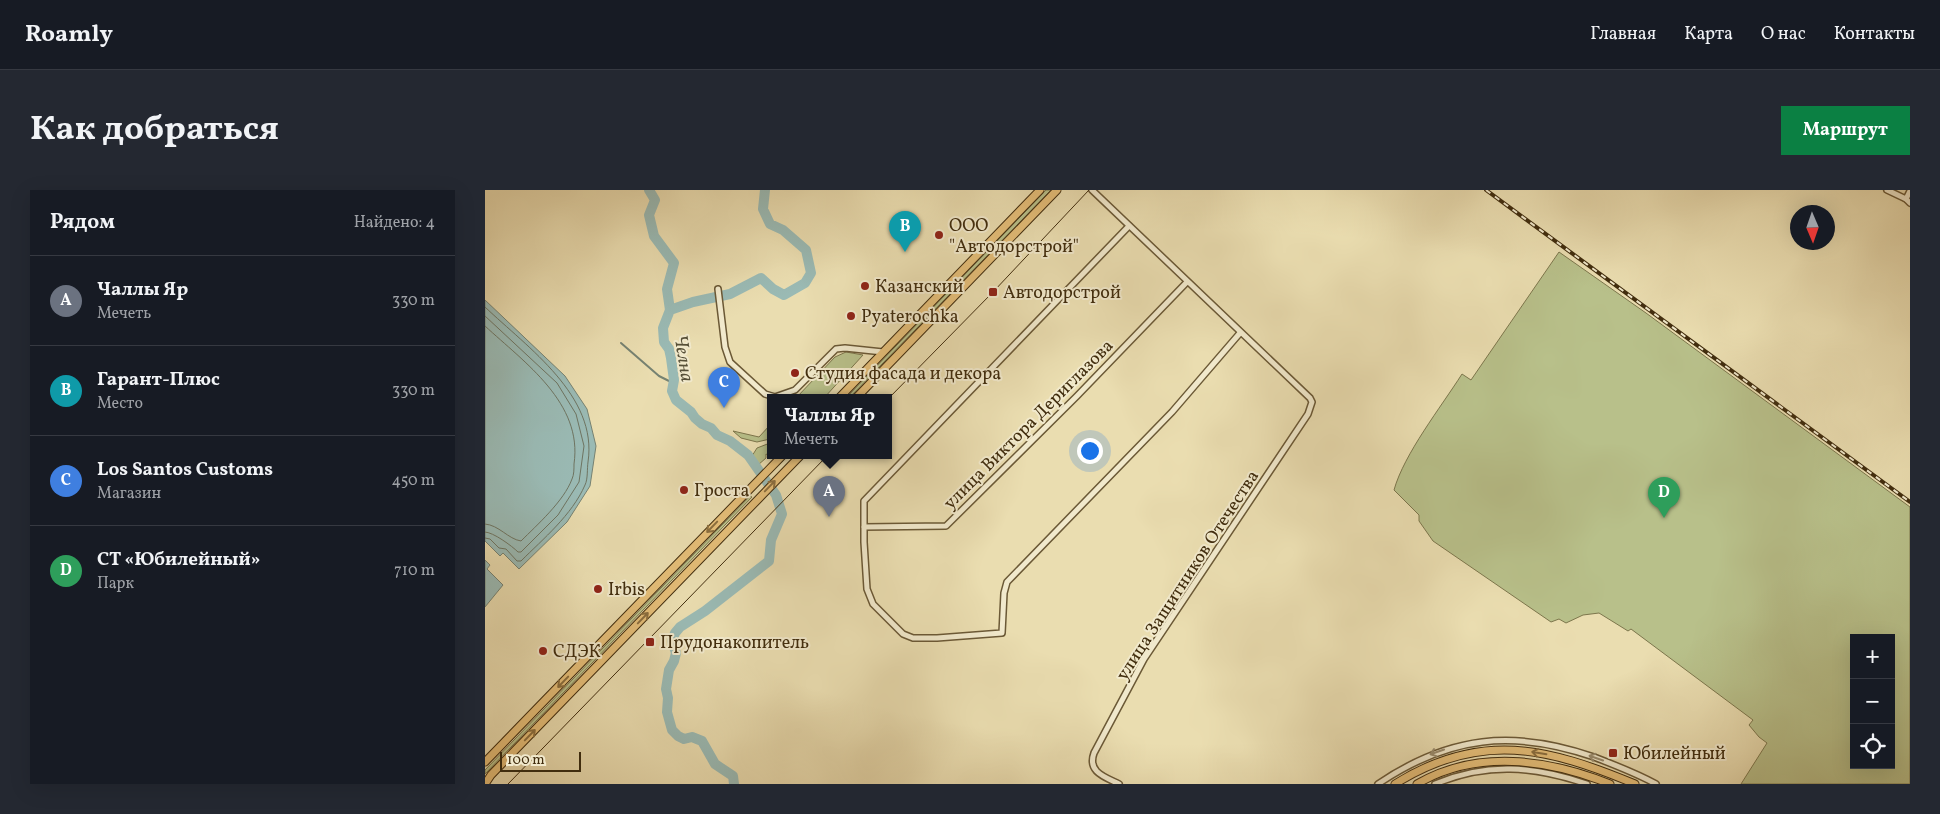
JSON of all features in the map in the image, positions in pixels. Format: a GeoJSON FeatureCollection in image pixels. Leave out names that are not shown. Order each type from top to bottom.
{"type":"FeatureCollection","features":[{"type":"Feature","properties":{"kind":"main road"},"geometry":{"type":"LineString","coordinates":[[843,394],[1040,190]]}},
{"type":"Feature","properties":{"kind":"main road"},"geometry":{"type":"LineString","coordinates":[[860,394],[1057,190]]}},
{"type":"Feature","properties":{"kind":"main road"},"geometry":{"type":"LineString","coordinates":[[485,762],[778,459]]}},
{"type":"Feature","properties":{"kind":"main road"},"geometry":{"type":"LineString","coordinates":[[485,784],[491,775],[797,459]]}},
{"type":"Feature","properties":{"kind":"main road"},"geometry":{"type":"LineString","coordinates":[[1395,784],[1441,761],[1489,751],[1516,750],[1540,752],[1566,758],[1593,766],[1635,784]]}},
{"type":"Feature","properties":{"kind":"main road"},"geometry":{"type":"LineString","coordinates":[[1417,784],[1446,770],[1511,760],[1533,762],[1566,769],[1610,784]]}},
{"type":"Feature","properties":{"kind":"street"},"geometry":{"type":"LineString","coordinates":[[1092,190],[1241,333],[1172,412],[1007,582],[1004,593],[1002,633],[937,638],[913,638],[903,634],[873,604],[867,589],[864,501],[1129,226]]}},
{"type":"Feature","properties":{"kind":"street"},"geometry":{"type":"LineString","coordinates":[[1887,190],[1908,201],[1910,191]]}},
{"type":"Feature","properties":{"kind":"street","name":"улица Виктора Дериглазова"},"geometry":{"type":"LineString","coordinates":[[864,527],[946,526],[1077,396],[1187,282]]}},
{"type":"Feature","properties":{"kind":"street"},"geometry":{"type":"LineString","coordinates":[[718,289],[725,347],[730,362],[767,395]]}},
{"type":"Feature","properties":{"kind":"street","name":"улица Защитников Отечества"},"geometry":{"type":"LineString","coordinates":[[1119,784],[1094,769],[1092,762],[1094,753],[1144,660],[1312,406],[1310,398],[1241,333]]}},
{"type":"Feature","properties":{"kind":"street"},"geometry":{"type":"LineString","coordinates":[[784,394],[795,390],[836,349],[845,348],[883,352]]}},
{"type":"Feature","properties":{"kind":"street"},"geometry":{"type":"LineString","coordinates":[[1378,784],[1401,768],[1425,756],[1473,742],[1505,739],[1551,744],[1578,752],[1635,772],[1656,784]]}},
{"type":"Feature","properties":{"kind":"street"},"geometry":{"type":"LineString","coordinates":[[1435,784],[1449,778],[1474,772],[1521,768],[1562,775],[1587,784]]}},
{"type":"Feature","properties":{"kind":"green space"},"geometry":{"type":"Polygon","coordinates":[[[1046,190],[1051,190],[853,394],[850,394],[1046,190]]]}},
{"type":"Feature","properties":{"kind":"green space"},"geometry":{"type":"Polygon","coordinates":[[[1559,252],[1646,313],[1910,507],[1910,784],[1741,784],[1767,743],[1749,725],[1753,720],[1631,629],[1628,631],[1599,613],[1583,615],[1566,623],[1559,619],[1551,622],[1433,541],[1419,521],[1419,515],[1394,490],[1414,446],[1462,374],[1471,380],[1559,252]]]}},
{"type":"Feature","properties":{"kind":"green space"},"geometry":{"type":"Polygon","coordinates":[[[846,352],[863,355],[828,394],[800,394],[835,357],[846,352]]]}},
{"type":"Feature","properties":{"kind":"green space"},"geometry":{"type":"Polygon","coordinates":[[[767,428],[767,440],[757,442],[741,438],[733,431],[759,437],[767,428]]]}},
{"type":"Feature","properties":{"kind":"green space"},"geometry":{"type":"Polygon","coordinates":[[[767,444],[766,458],[758,465],[752,456],[757,448],[767,444]]]}},
{"type":"Feature","properties":{"kind":"green space"},"geometry":{"type":"Polygon","coordinates":[[[750,496],[752,497],[485,774],[485,770],[750,496]]]}},
{"type":"Feature","properties":{"kind":"water"},"geometry":{"type":"Polygon","coordinates":[[[485,300],[565,376],[587,409],[596,446],[590,486],[567,522],[519,569],[503,553],[500,556],[485,541],[485,300]]]}},
{"type":"Feature","properties":{"kind":"water"},"geometry":{"type":"Polygon","coordinates":[[[485,560],[490,565],[487,569],[503,585],[485,607],[485,560]]]}},
{"type":"Feature","properties":{"kind":"waterway"},"geometry":{"type":"LineString","coordinates":[[649,190],[655,200],[649,215],[654,236],[674,263],[667,289],[670,310]]}},
{"type":"Feature","properties":{"kind":"waterway","name":"Челна"},"geometry":{"type":"LineString","coordinates":[[734,784],[733,776],[715,764],[702,741],[692,737],[684,739],[672,730],[667,712],[668,698],[666,689],[669,670],[676,653],[672,641],[680,627],[705,611],[769,561],[771,540],[782,514],[776,495],[748,455],[730,441],[717,435],[711,428],[702,424],[676,400],[672,391],[674,380],[671,358],[669,349],[664,342],[663,328],[670,310],[693,302],[730,294],[761,278],[773,289],[784,295],[805,283],[811,273],[806,250],[783,230],[770,224],[763,209],[765,190]]}},
{"type":"Feature","properties":{"kind":"waterway"},"geometry":{"type":"LineString","coordinates":[[621,343],[659,376],[673,383]]}},
{"type":"Feature","properties":{"kind":"tram line"},"geometry":{"type":"LineString","coordinates":[[892,395],[1089,190]]}},
{"type":"Feature","properties":{"kind":"tram line"},"geometry":{"type":"LineString","coordinates":[[508,784],[824,459]]}},
{"type":"Feature","properties":{"kind":"railway"},"geometry":{"type":"LineString","coordinates":[[1486,190],[1910,502]]}},
{"type":"Feature","properties":{"kind":"place","name":"ООО \"Автодорстрой\""},"geometry":{"type":"Point","coordinates":[939,235]}},
{"type":"Feature","properties":{"kind":"place","name":"Гарант-Плюс"},"geometry":{"type":"Point","coordinates":[905,252]}},
{"type":"Feature","properties":{"kind":"place","name":"Казанский"},"geometry":{"type":"Point","coordinates":[865,286]}},
{"type":"Feature","properties":{"kind":"place","name":"Автодорстрой"},"geometry":{"type":"Point","coordinates":[993,292]}},
{"type":"Feature","properties":{"kind":"place","name":"Pyaterochka"},"geometry":{"type":"Point","coordinates":[851,316]}},
{"type":"Feature","properties":{"kind":"place","name":"Студия фасада и декора"},"geometry":{"type":"Point","coordinates":[795,373]}},
{"type":"Feature","properties":{"kind":"place","name":"Los Santos Customs"},"geometry":{"type":"Point","coordinates":[724,408]}},
{"type":"Feature","properties":{"kind":"place","name":"Гроста"},"geometry":{"type":"Point","coordinates":[684,490]}},
{"type":"Feature","properties":{"kind":"place","name":"Чаллы Яр"},"geometry":{"type":"Point","coordinates":[829,517]}},
{"type":"Feature","properties":{"kind":"place","name":"СТ «Юбилейный»"},"geometry":{"type":"Point","coordinates":[1664,518]}},
{"type":"Feature","properties":{"kind":"place","name":"Irbis"},"geometry":{"type":"Point","coordinates":[598,589]}},
{"type":"Feature","properties":{"kind":"place","name":"Прудонакопитель"},"geometry":{"type":"Point","coordinates":[650,642]}},
{"type":"Feature","properties":{"kind":"place","name":"СДЭК"},"geometry":{"type":"Point","coordinates":[543,651]}},
{"type":"Feature","properties":{"kind":"place","name":"Юбилейный"},"geometry":{"type":"Point","coordinates":[1613,753]}}]}
